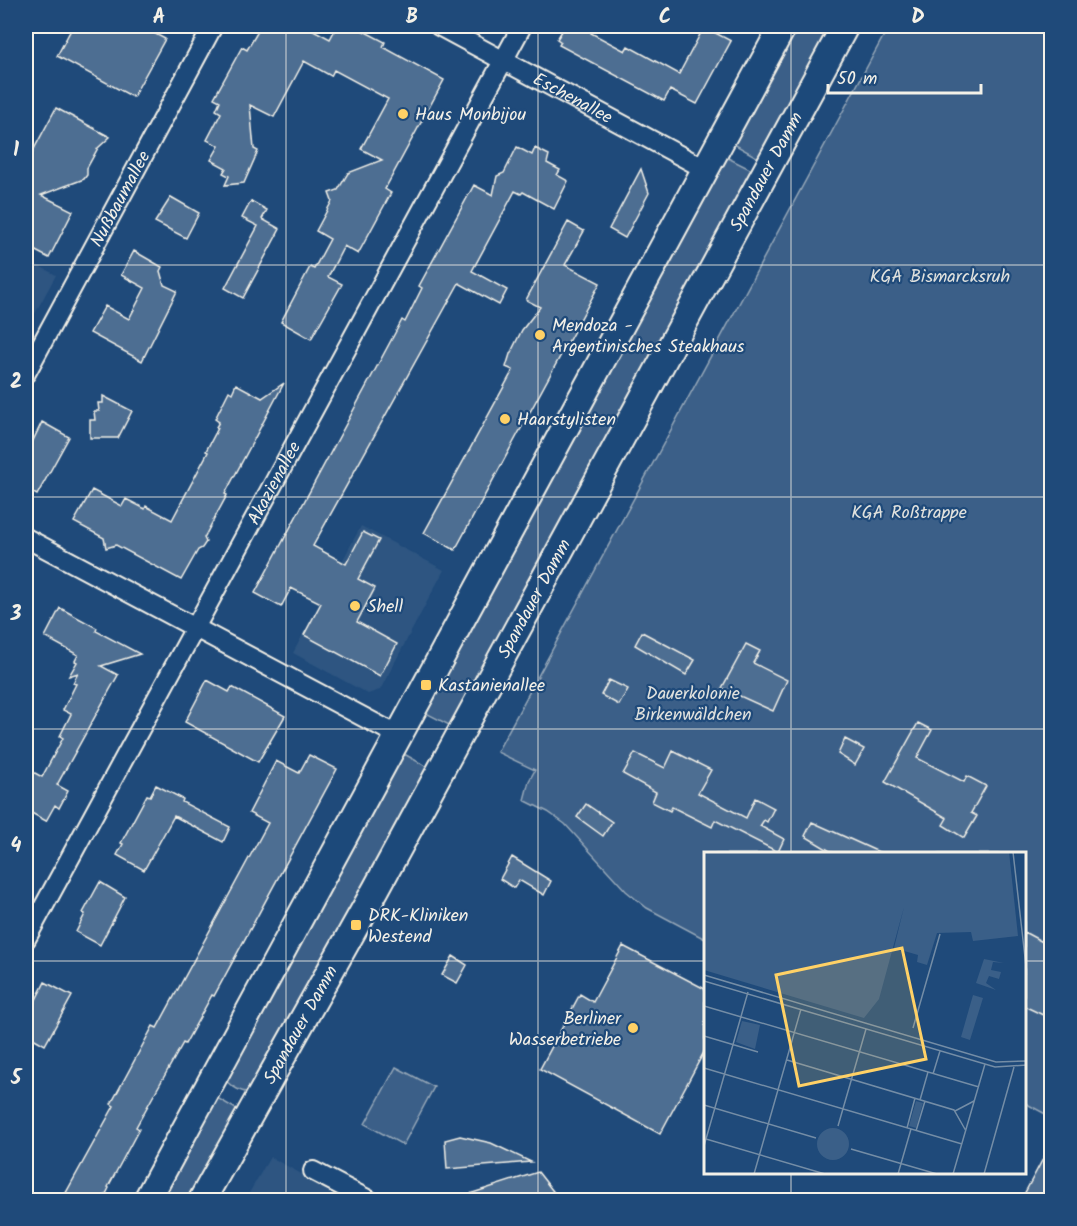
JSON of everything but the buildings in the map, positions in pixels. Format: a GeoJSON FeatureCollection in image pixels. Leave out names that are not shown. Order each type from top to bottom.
{"type":"FeatureCollection","features":[{"type":"Feature","properties":{"kind":"main road"},"geometry":{"type":"LineString","coordinates":[[147,1200],[783,26]]}},
{"type":"Feature","properties":{"kind":"main road","name":"Spandauer Damm"},"geometry":{"type":"LineString","coordinates":[[201,1200],[376,889],[845,26]]}},
{"type":"Feature","properties":{"kind":"street","name":"Nußbaumallee"},"geometry":{"type":"LineString","coordinates":[[26,373],[213,26]]}},
{"type":"Feature","properties":{"kind":"street","name":"Eschenallee"},"geometry":{"type":"LineString","coordinates":[[439,26],[705,169]]}},
{"type":"Feature","properties":{"kind":"street","name":"Akazienallee"},"geometry":{"type":"LineString","coordinates":[[26,939],[522,26]]}},
{"type":"Feature","properties":{"kind":"street"},"geometry":{"type":"LineString","coordinates":[[26,538],[399,736]]}},
{"type":"Feature","properties":{"kind":"street"},"geometry":{"type":"LineString","coordinates":[[313,1171],[369,1200]]}},
{"type":"Feature","properties":{"kind":"shaded area"},"geometry":{"type":"Polygon","coordinates":[[[26,259],[56,275],[26,330],[26,259]]]}},
{"type":"Feature","properties":{"kind":"shaded area"},"geometry":{"type":"Polygon","coordinates":[[[361,526],[444,570],[380,690],[368,694],[293,653],[361,526]]]}},
{"type":"Feature","properties":{"kind":"shaded area"},"geometry":{"type":"Polygon","coordinates":[[[270,1157],[350,1200],[245,1200],[270,1157]]]}},
{"type":"Feature","properties":{"kind":"green space"},"geometry":{"type":"Polygon","coordinates":[[[796,26],[833,26],[760,159],[732,143],[796,26]]]}},
{"type":"Feature","properties":{"kind":"green space"},"geometry":{"type":"Polygon","coordinates":[[[889,26],[1051,26],[1051,1117],[1026,1104],[1026,852],[704,852],[704,938],[647,908],[626,891],[565,824],[524,800],[529,781],[535,770],[497,752],[889,26]]]}},
{"type":"Feature","properties":{"kind":"green space"},"geometry":{"type":"Polygon","coordinates":[[[724,156],[754,171],[453,727],[424,712],[724,156]]]}},
{"type":"Feature","properties":{"kind":"green space"},"geometry":{"type":"Polygon","coordinates":[[[406,755],[429,768],[249,1092],[237,1089],[226,1081],[227,1075],[398,756],[406,755]]]}},
{"type":"Feature","properties":{"kind":"green space"},"geometry":{"type":"Polygon","coordinates":[[[396,1067],[434,1087],[403,1145],[365,1124],[396,1067]]]}},
{"type":"Feature","properties":{"kind":"green space"},"geometry":{"type":"Polygon","coordinates":[[[215,1099],[236,1109],[235,1119],[189,1200],[159,1200],[215,1099]]]}},
{"type":"Feature","properties":{"kind":"place","name":"Haus Monbijou"},"geometry":{"type":"Point","coordinates":[403,114]}},
{"type":"Feature","properties":{"kind":"place","name":"Mendoza - Argentinisches Steakhaus"},"geometry":{"type":"Point","coordinates":[540,335]}},
{"type":"Feature","properties":{"kind":"place","name":"Haarstylisten"},"geometry":{"type":"Point","coordinates":[505,419]}},
{"type":"Feature","properties":{"kind":"place","name":"Shell"},"geometry":{"type":"Point","coordinates":[355,606]}},
{"type":"Feature","properties":{"kind":"place","name":"Kastanienallee"},"geometry":{"type":"Point","coordinates":[426,685]}},
{"type":"Feature","properties":{"kind":"place","name":"DRK-Kliniken Westend"},"geometry":{"type":"Point","coordinates":[356,925]}},
{"type":"Feature","properties":{"kind":"place","name":"Berliner Wasserbetriebe"},"geometry":{"type":"Point","coordinates":[633,1028]}},
{"type":"Feature","properties":{"kind":"park label","name":"KGA Bismarcksruh"},"geometry":{"type":"Point","coordinates":[940,276]}},
{"type":"Feature","properties":{"kind":"park label","name":"KGA Roßtrappe"},"geometry":{"type":"Point","coordinates":[909,512]}},
{"type":"Feature","properties":{"kind":"park label","name":"Dauerkolonie Birkenwäldchen"},"geometry":{"type":"Point","coordinates":[693,703]}}]}
